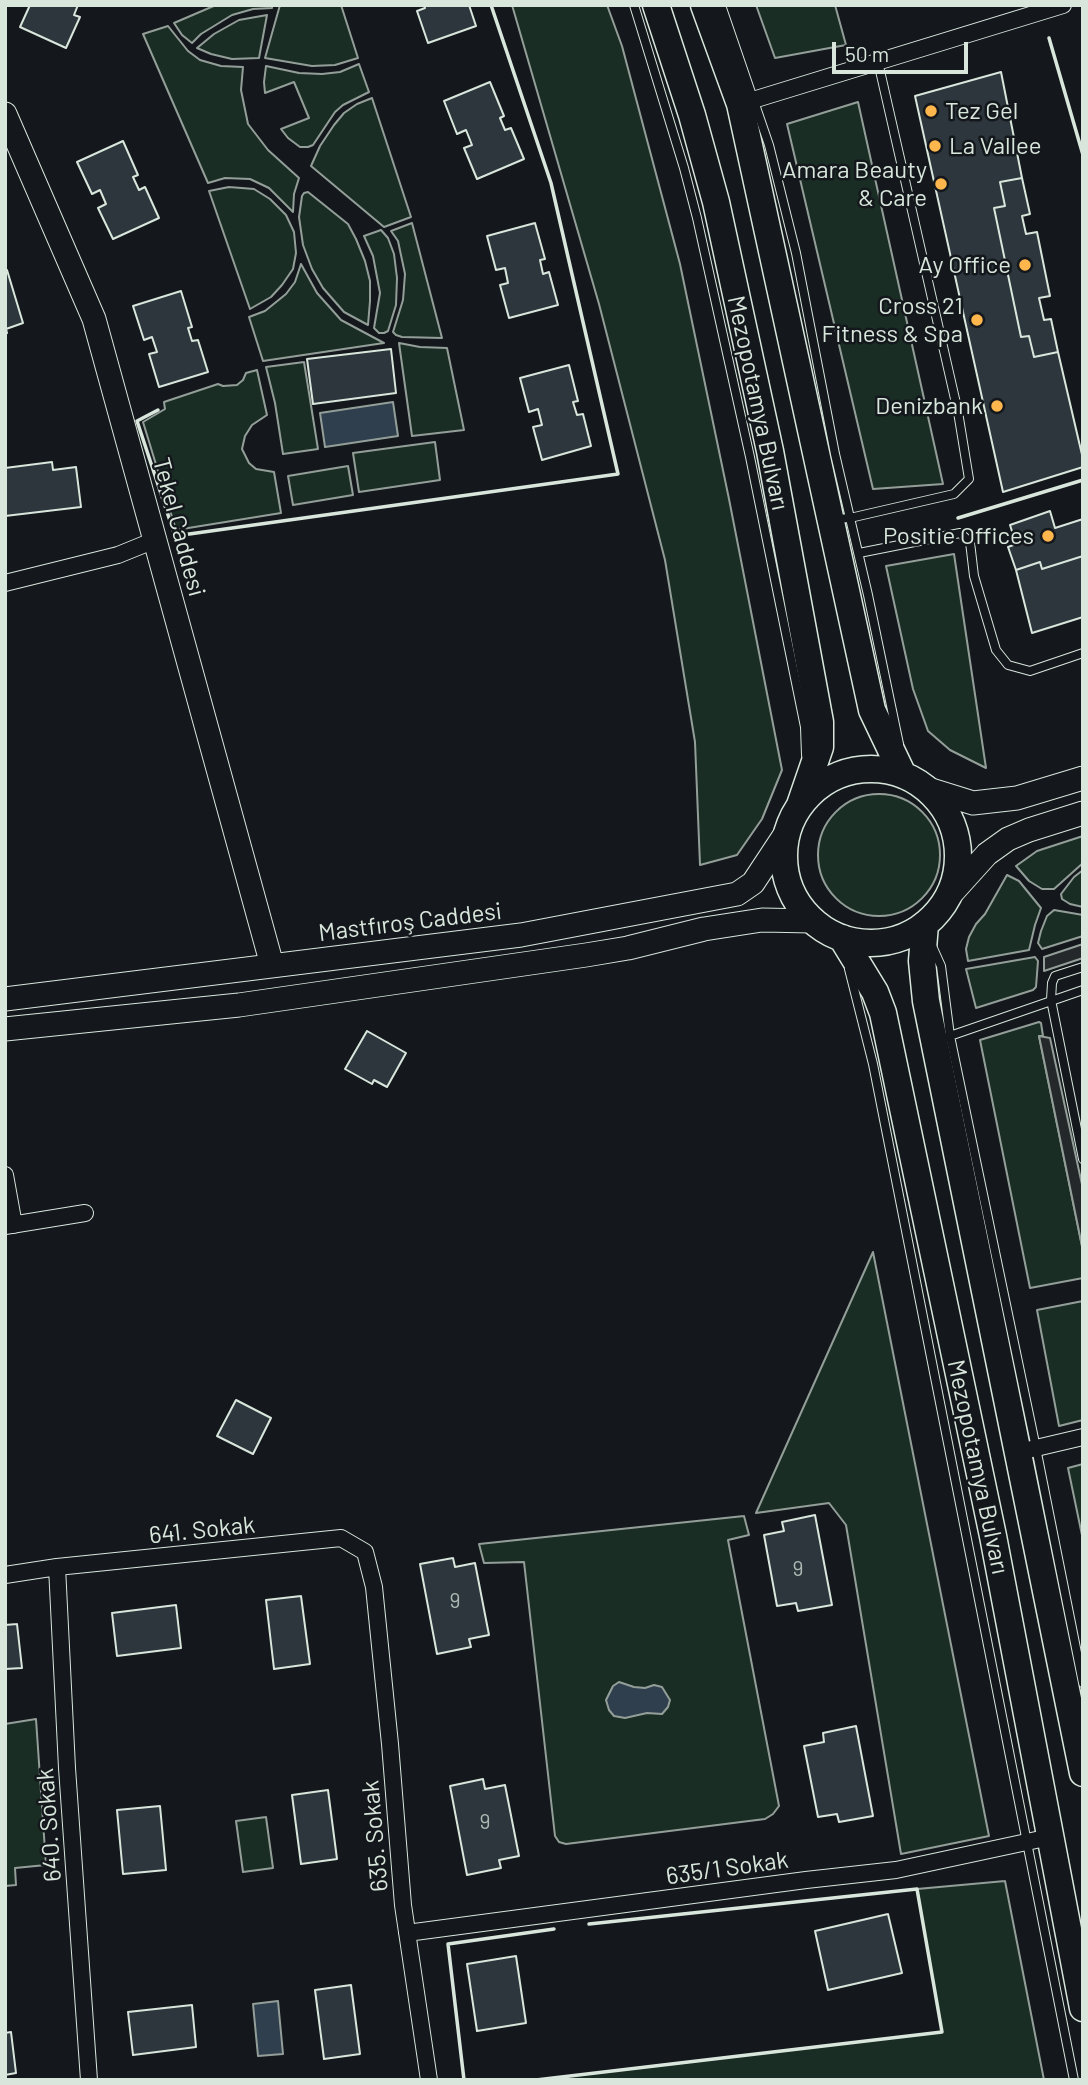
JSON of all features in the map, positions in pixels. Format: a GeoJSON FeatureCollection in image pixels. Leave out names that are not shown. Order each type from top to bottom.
{"type":"FeatureCollection","features":[{"type":"Feature","properties":{"kind":"main road","name":"Mezopotamya Bulvarı"},"geometry":{"type":"LineString","coordinates":[[656,5],[688,102],[716,202],[770,451],[820,722],[820,747],[800,805]]}},
{"type":"Feature","properties":{"kind":"main road","name":"Mezopotamya Bulvarı"},"geometry":{"type":"LineString","coordinates":[[704,5],[747,102],[840,519],[872,710],[903,775]]}},
{"type":"Feature","properties":{"kind":"main road","name":"Tekel Caddesi"},"geometry":{"type":"LineString","coordinates":[[5,114],[94,319],[272,965]]}},
{"type":"Feature","properties":{"kind":"main road"},"geometry":{"type":"LineString","coordinates":[[1083,778],[1017,798],[973,803],[928,789],[903,775],[876,769],[847,772],[821,784],[800,805],[788,830],[783,855],[787,880],[797,902],[813,921],[833,935],[859,943],[885,942],[925,927],[987,854],[1008,839],[1083,813]]}},
{"type":"Feature","properties":{"kind":"main road"},"geometry":{"type":"LineString","coordinates":[[928,789],[946,811],[957,838],[958,867],[950,895]]}},
{"type":"Feature","properties":{"kind":"main road","name":"Mastfıroş Caddesi"},"geometry":{"type":"LineString","coordinates":[[5,999],[521,935],[737,894],[753,883],[788,830]]}},
{"type":"Feature","properties":{"kind":"main road"},"geometry":{"type":"LineString","coordinates":[[5,1029],[239,1004],[586,956],[705,929],[762,920],[813,921]]}},
{"type":"Feature","properties":{"kind":"main road","name":"Mezopotamya Bulvarı"},"geometry":{"type":"LineString","coordinates":[[925,927],[922,961],[926,1001],[943,1039],[1028,1450],[1083,1773]]}},
{"type":"Feature","properties":{"kind":"main road","name":"Mezopotamya Bulvarı"},"geometry":{"type":"LineString","coordinates":[[843,940],[875,992],[883,1013],[993,1536],[1039,1839],[1083,2008]]}},
{"type":"Feature","properties":{"kind":"street"},"geometry":{"type":"LineString","coordinates":[[747,102],[1063,5]]}},
{"type":"Feature","properties":{"kind":"street"},"geometry":{"type":"LineString","coordinates":[[5,583],[117,555],[155,540]]}},
{"type":"Feature","properties":{"kind":"street"},"geometry":{"type":"LineString","coordinates":[[5,1175],[10,1225],[85,1213]]}},
{"type":"Feature","properties":{"kind":"street"},"geometry":{"type":"LineString","coordinates":[[1028,1450],[1083,1437]]}},
{"type":"Feature","properties":{"kind":"street","name":"641. Sokak"},"geometry":{"type":"LineString","coordinates":[[5,1575],[57,1567],[341,1538],[365,1552],[374,1587]]}},
{"type":"Feature","properties":{"kind":"street","name":"640. Sokak"},"geometry":{"type":"LineString","coordinates":[[57,1567],[89,2080]]}},
{"type":"Feature","properties":{"kind":"street","name":"635. Sokak"},"geometry":{"type":"LineString","coordinates":[[374,1587],[403,1905],[429,2080]]}},
{"type":"Feature","properties":{"kind":"street","name":"635/1 Sokak"},"geometry":{"type":"LineString","coordinates":[[407,1933],[896,1870],[1039,1839]]}},
{"type":"Feature","properties":{"kind":"lane"},"geometry":{"type":"LineString","coordinates":[[634,5],[694,205],[750,457],[805,727],[806,748],[800,805]]}},
{"type":"Feature","properties":{"kind":"lane"},"geometry":{"type":"LineString","coordinates":[[721,5],[747,102]]}},
{"type":"Feature","properties":{"kind":"lane"},"geometry":{"type":"LineString","coordinates":[[878,62],[958,412],[969,479],[954,495],[840,519],[859,554],[897,732],[903,775]]}},
{"type":"Feature","properties":{"kind":"lane"},"geometry":{"type":"LineString","coordinates":[[859,554],[960,533],[970,542],[974,576],[996,650],[1007,665],[1030,671],[1083,653]]}},
{"type":"Feature","properties":{"kind":"lane"},"geometry":{"type":"LineString","coordinates":[[1083,967],[1055,976],[1051,1000],[1083,1159]]}},
{"type":"Feature","properties":{"kind":"lane"},"geometry":{"type":"LineString","coordinates":[[943,1039],[1083,990]]}},
{"type":"Feature","properties":{"kind":"lane"},"geometry":{"type":"LineString","coordinates":[[1028,1450],[1083,1683]]}},
{"type":"Feature","properties":{"kind":"lane"},"geometry":{"type":"LineString","coordinates":[[1039,1839],[1074,2080]]}},
{"type":"Feature","properties":{"kind":"green space"},"geometry":{"type":"Polygon","coordinates":[[[216,5],[272,5],[272,8],[253,9],[232,15],[201,34],[192,43],[174,23],[216,5]]]}},
{"type":"Feature","properties":{"kind":"green space"},"geometry":{"type":"Polygon","coordinates":[[[280,5],[341,5],[358,58],[335,65],[312,66],[265,58],[280,5]]]}},
{"type":"Feature","properties":{"kind":"green space"},"geometry":{"type":"Polygon","coordinates":[[[512,5],[607,5],[622,46],[680,264],[782,770],[762,819],[737,855],[700,865],[695,742],[665,560],[599,304],[512,5]]]}},
{"type":"Feature","properties":{"kind":"green space"},"geometry":{"type":"Polygon","coordinates":[[[756,5],[835,5],[846,45],[775,58],[756,5]]]}},
{"type":"Feature","properties":{"kind":"green space"},"geometry":{"type":"Polygon","coordinates":[[[267,15],[259,58],[232,59],[197,48],[214,34],[239,20],[267,15]]]}},
{"type":"Feature","properties":{"kind":"green space"},"geometry":{"type":"Polygon","coordinates":[[[168,26],[188,51],[200,60],[221,66],[243,67],[241,90],[248,124],[268,150],[299,178],[294,194],[293,212],[269,188],[250,179],[225,178],[208,183],[143,34],[168,26]]]}},
{"type":"Feature","properties":{"kind":"green space"},"geometry":{"type":"Polygon","coordinates":[[[359,64],[369,92],[335,112],[313,145],[300,147],[288,138],[281,129],[309,118],[294,82],[265,93],[266,66],[299,73],[322,74],[340,72],[359,64]]]}},
{"type":"Feature","properties":{"kind":"green space"},"geometry":{"type":"Polygon","coordinates":[[[372,98],[411,217],[384,227],[311,166],[320,146],[344,113],[372,98]]]}},
{"type":"Feature","properties":{"kind":"green space"},"geometry":{"type":"Polygon","coordinates":[[[858,102],[943,484],[873,489],[787,124],[858,102]]]}},
{"type":"Feature","properties":{"kind":"green space"},"geometry":{"type":"Polygon","coordinates":[[[229,187],[254,189],[270,199],[286,215],[294,232],[296,253],[293,269],[271,297],[250,309],[209,191],[229,187]]]}},
{"type":"Feature","properties":{"kind":"green space"},"geometry":{"type":"Polygon","coordinates":[[[308,192],[348,224],[356,239],[370,281],[368,325],[344,312],[323,288],[312,269],[303,245],[299,217],[302,196],[308,192]]]}},
{"type":"Feature","properties":{"kind":"green space"},"geometry":{"type":"Polygon","coordinates":[[[412,223],[442,338],[402,337],[393,332],[403,300],[405,274],[398,241],[391,231],[412,223]]]}},
{"type":"Feature","properties":{"kind":"green space"},"geometry":{"type":"Polygon","coordinates":[[[381,230],[388,238],[394,254],[397,278],[396,305],[388,331],[384,333],[379,333],[374,328],[380,293],[373,256],[364,236],[381,230]]]}},
{"type":"Feature","properties":{"kind":"green space"},"geometry":{"type":"Polygon","coordinates":[[[301,264],[317,293],[341,320],[384,343],[263,361],[249,317],[265,311],[286,294],[295,282],[301,264]]]}},
{"type":"Feature","properties":{"kind":"green space"},"geometry":{"type":"Polygon","coordinates":[[[399,343],[447,348],[464,430],[412,436],[399,343]]]}},
{"type":"Feature","properties":{"kind":"green space"},"geometry":{"type":"Polygon","coordinates":[[[304,362],[318,449],[283,454],[266,367],[304,362]]]}},
{"type":"Feature","properties":{"kind":"green space"},"geometry":{"type":"Polygon","coordinates":[[[257,370],[267,415],[252,425],[245,436],[242,449],[249,463],[256,469],[274,472],[281,513],[176,530],[143,422],[165,409],[164,402],[218,384],[237,385],[246,373],[257,370]]]}},
{"type":"Feature","properties":{"kind":"green space"},"geometry":{"type":"Polygon","coordinates":[[[435,442],[440,480],[359,492],[353,453],[435,442]]]}},
{"type":"Feature","properties":{"kind":"green space"},"geometry":{"type":"Polygon","coordinates":[[[348,466],[353,495],[293,505],[288,476],[348,466]]]}},
{"type":"Feature","properties":{"kind":"green space"},"geometry":{"type":"Polygon","coordinates":[[[954,554],[986,768],[950,750],[928,731],[913,689],[886,566],[954,554]]]}},
{"type":"Feature","properties":{"kind":"green space"},"geometry":{"type":"Polygon","coordinates":[[[879,794],[902,799],[922,812],[935,832],[940,855],[935,878],[922,898],[902,911],[879,916],[856,911],[836,898],[823,878],[818,855],[823,832],[836,812],[856,799],[879,794]]]}},
{"type":"Feature","properties":{"kind":"green space"},"geometry":{"type":"Polygon","coordinates":[[[1083,836],[1083,863],[1054,889],[1042,889],[1029,881],[1016,866],[1037,851],[1083,836]]]}},
{"type":"Feature","properties":{"kind":"green space"},"geometry":{"type":"Polygon","coordinates":[[[1083,870],[1083,907],[1070,904],[1062,899],[1061,894],[1083,870]]]}},
{"type":"Feature","properties":{"kind":"green space"},"geometry":{"type":"Polygon","coordinates":[[[1007,875],[1019,881],[1041,908],[1029,950],[968,961],[966,949],[969,937],[1007,875]]]}},
{"type":"Feature","properties":{"kind":"green space"},"geometry":{"type":"Polygon","coordinates":[[[1054,910],[1083,915],[1083,936],[1042,949],[1038,943],[1041,931],[1047,916],[1054,910]]]}},
{"type":"Feature","properties":{"kind":"green space"},"geometry":{"type":"Polygon","coordinates":[[[1035,957],[1038,961],[1036,987],[1033,990],[976,1008],[966,969],[1035,957]]]}},
{"type":"Feature","properties":{"kind":"green space"},"geometry":{"type":"Polygon","coordinates":[[[1039,1022],[1043,1036],[1039,1036],[1083,1251],[1083,1278],[1030,1288],[980,1040],[1039,1022]]]}},
{"type":"Feature","properties":{"kind":"green space"},"geometry":{"type":"Polygon","coordinates":[[[873,1252],[989,1836],[901,1854],[846,1525],[829,1503],[756,1513],[873,1252]]]}},
{"type":"Feature","properties":{"kind":"green space"},"geometry":{"type":"Polygon","coordinates":[[[1083,1301],[1083,1420],[1059,1426],[1037,1310],[1083,1301]]]}},
{"type":"Feature","properties":{"kind":"green space"},"geometry":{"type":"Polygon","coordinates":[[[1083,1464],[1083,1540],[1068,1468],[1083,1464]]]}},
{"type":"Feature","properties":{"kind":"green space"},"geometry":{"type":"Polygon","coordinates":[[[744,1516],[749,1535],[728,1540],[779,1806],[765,1819],[566,1844],[559,1842],[555,1836],[524,1562],[484,1563],[479,1544],[744,1516]]]}},
{"type":"Feature","properties":{"kind":"green space"},"geometry":{"type":"Polygon","coordinates":[[[36,1719],[46,1865],[15,1868],[16,1885],[5,1886],[5,1724],[36,1719]]]}},
{"type":"Feature","properties":{"kind":"green space"},"geometry":{"type":"Polygon","coordinates":[[[266,1817],[273,1868],[243,1872],[236,1821],[266,1817]]]}},
{"type":"Feature","properties":{"kind":"green space"},"geometry":{"type":"Polygon","coordinates":[[[1005,1881],[1044,2080],[536,2080],[942,2032],[917,1889],[1005,1881]]]}},
{"type":"Feature","properties":{"kind":"shaded area"},"geometry":{"type":"Polygon","coordinates":[[[1083,944],[1083,958],[1044,971],[1044,957],[1083,944]]]}},
{"type":"Feature","properties":{"kind":"shaded area"},"geometry":{"type":"Polygon","coordinates":[[[1039,1036],[1050,1038],[1083,1189],[1083,1251],[1039,1036]]]}},
{"type":"Feature","properties":{"kind":"water"},"geometry":{"type":"Polygon","coordinates":[[[393,402],[398,436],[325,447],[320,413],[393,402]]]}},
{"type":"Feature","properties":{"kind":"water"},"geometry":{"type":"Polygon","coordinates":[[[619,1682],[634,1687],[662,1687],[670,1700],[668,1707],[662,1714],[647,1713],[625,1718],[614,1716],[606,1700],[613,1686],[619,1682]]]}},
{"type":"Feature","properties":{"kind":"water"},"geometry":{"type":"Polygon","coordinates":[[[278,2001],[283,2054],[258,2056],[253,2004],[278,2001]]]}},
{"type":"Feature","properties":{"kind":"building"},"geometry":{"type":"Polygon","coordinates":[[[30,5],[78,5],[74,15],[80,17],[66,48],[20,27],[30,5]]]}},
{"type":"Feature","properties":{"kind":"building"},"geometry":{"type":"Polygon","coordinates":[[[424,5],[469,5],[476,26],[428,43],[417,11],[425,8],[424,5]]]}},
{"type":"Feature","properties":{"kind":"building"},"geometry":{"type":"Polygon","coordinates":[[[1001,72],[1022,178],[1000,182],[1005,206],[994,208],[1021,337],[1029,336],[1034,357],[1058,352],[1083,459],[1083,467],[1003,492],[915,96],[1001,72]]]}},
{"type":"Feature","properties":{"kind":"building"},"geometry":{"type":"Polygon","coordinates":[[[490,82],[504,116],[500,118],[505,130],[511,128],[524,159],[477,179],[464,148],[472,145],[466,130],[457,134],[444,101],[490,82]]]}},
{"type":"Feature","properties":{"kind":"building"},"geometry":{"type":"Polygon","coordinates":[[[123,141],[138,175],[133,177],[139,190],[145,187],[159,218],[113,239],[98,208],[106,204],[100,190],[92,194],[77,162],[123,141]]]}},
{"type":"Feature","properties":{"kind":"building","name":"Ay Office"},"geometry":{"type":"Polygon","coordinates":[[[1022,178],[1030,214],[1022,216],[1026,234],[1037,232],[1050,296],[1039,298],[1044,320],[1051,319],[1058,352],[1034,357],[1029,336],[1021,337],[994,208],[1005,206],[1000,182],[1022,178]]]}},
{"type":"Feature","properties":{"kind":"building"},"geometry":{"type":"Polygon","coordinates":[[[535,223],[545,259],[540,260],[543,274],[549,272],[558,305],[509,318],[500,285],[508,283],[505,268],[496,270],[487,236],[535,223]]]}},
{"type":"Feature","properties":{"kind":"building"},"geometry":{"type":"Polygon","coordinates":[[[5,270],[23,323],[6,329],[5,334],[5,270]]]}},
{"type":"Feature","properties":{"kind":"building"},"geometry":{"type":"Polygon","coordinates":[[[181,291],[192,327],[188,328],[192,341],[198,340],[208,372],[159,387],[149,354],[157,352],[152,337],[144,340],[133,306],[181,291]]]}},
{"type":"Feature","properties":{"kind":"building"},"geometry":{"type":"Polygon","coordinates":[[[391,349],[396,393],[313,404],[307,359],[391,349]]]}},
{"type":"Feature","properties":{"kind":"building"},"geometry":{"type":"Polygon","coordinates":[[[569,365],[578,401],[573,402],[577,415],[583,414],[591,446],[542,460],[533,427],[542,425],[538,409],[529,412],[520,378],[569,365]]]}},
{"type":"Feature","properties":{"kind":"building"},"geometry":{"type":"Polygon","coordinates":[[[52,462],[53,470],[76,467],[81,507],[5,516],[5,468],[52,462]]]}},
{"type":"Feature","properties":{"kind":"building","name":"Positie Offices"},"geometry":{"type":"Polygon","coordinates":[[[1050,511],[1055,528],[1083,519],[1083,556],[1042,569],[1040,562],[1016,570],[1008,547],[1016,544],[1010,525],[1050,511]]]}},
{"type":"Feature","properties":{"kind":"building"},"geometry":{"type":"Polygon","coordinates":[[[1083,556],[1083,617],[1032,633],[1016,570],[1040,562],[1042,569],[1083,556]]]}},
{"type":"Feature","properties":{"kind":"building"},"geometry":{"type":"Polygon","coordinates":[[[367,1031],[406,1053],[387,1087],[374,1080],[372,1084],[345,1069],[367,1031]]]}},
{"type":"Feature","properties":{"kind":"building"},"geometry":{"type":"Polygon","coordinates":[[[236,1400],[271,1418],[253,1454],[217,1436],[236,1400]]]}},
{"type":"Feature","properties":{"kind":"building"},"geometry":{"type":"Polygon","coordinates":[[[815,1515],[832,1605],[798,1611],[796,1603],[777,1606],[764,1535],[784,1531],[782,1522],[815,1515]]]}},
{"type":"Feature","properties":{"kind":"building"},"geometry":{"type":"Polygon","coordinates":[[[453,1558],[455,1567],[475,1563],[489,1635],[469,1639],[471,1647],[437,1654],[420,1564],[453,1558]]]}},
{"type":"Feature","properties":{"kind":"building"},"geometry":{"type":"Polygon","coordinates":[[[301,1596],[310,1664],[274,1669],[266,1600],[301,1596]]]}},
{"type":"Feature","properties":{"kind":"building"},"geometry":{"type":"Polygon","coordinates":[[[176,1605],[181,1648],[117,1656],[112,1613],[176,1605]]]}},
{"type":"Feature","properties":{"kind":"building"},"geometry":{"type":"Polygon","coordinates":[[[17,1624],[22,1668],[5,1669],[5,1625],[17,1624]]]}},
{"type":"Feature","properties":{"kind":"building"},"geometry":{"type":"Polygon","coordinates":[[[856,1726],[873,1816],[839,1822],[837,1814],[818,1817],[804,1746],[824,1742],[823,1733],[856,1726]]]}},
{"type":"Feature","properties":{"kind":"building"},"geometry":{"type":"Polygon","coordinates":[[[483,1779],[485,1789],[505,1785],[519,1856],[499,1860],[501,1868],[467,1875],[450,1786],[483,1779]]]}},
{"type":"Feature","properties":{"kind":"building"},"geometry":{"type":"Polygon","coordinates":[[[328,1790],[337,1859],[301,1864],[292,1795],[328,1790]]]}},
{"type":"Feature","properties":{"kind":"building"},"geometry":{"type":"Polygon","coordinates":[[[160,1806],[166,1870],[123,1874],[117,1810],[160,1806]]]}},
{"type":"Feature","properties":{"kind":"building"},"geometry":{"type":"Polygon","coordinates":[[[888,1914],[902,1973],[828,1990],[815,1931],[888,1914]]]}},
{"type":"Feature","properties":{"kind":"building"},"geometry":{"type":"Polygon","coordinates":[[[516,1956],[526,2023],[477,2031],[467,1964],[516,1956]]]}},
{"type":"Feature","properties":{"kind":"building"},"geometry":{"type":"Polygon","coordinates":[[[351,1985],[360,2054],[324,2059],[315,1990],[351,1985]]]}},
{"type":"Feature","properties":{"kind":"building"},"geometry":{"type":"Polygon","coordinates":[[[192,2005],[196,2047],[133,2055],[128,2012],[192,2005]]]}},
{"type":"Feature","properties":{"kind":"building"},"geometry":{"type":"Polygon","coordinates":[[[11,2032],[16,2073],[5,2075],[5,2033],[11,2032]]]}},
{"type":"Feature","properties":{"kind":"wall"},"geometry":{"type":"LineString","coordinates":[[158,410],[137,421],[175,536],[618,474],[551,183],[491,5]]}},
{"type":"Feature","properties":{"kind":"wall"},"geometry":{"type":"LineString","coordinates":[[1049,38],[1083,155]]}},
{"type":"Feature","properties":{"kind":"wall"},"geometry":{"type":"LineString","coordinates":[[958,518],[1083,480]]}},
{"type":"Feature","properties":{"kind":"wall"},"geometry":{"type":"LineString","coordinates":[[536,2080],[942,2032],[917,1889],[589,1924]]}},
{"type":"Feature","properties":{"kind":"wall"},"geometry":{"type":"LineString","coordinates":[[464,2080],[448,1944],[554,1929]]}},
{"type":"Feature","properties":{"kind":"place","name":"Tez Gel"},"geometry":{"type":"Point","coordinates":[931,111]}},
{"type":"Feature","properties":{"kind":"place","name":"La Vallee"},"geometry":{"type":"Point","coordinates":[935,146]}},
{"type":"Feature","properties":{"kind":"place","name":"Amara Beauty & Care"},"geometry":{"type":"Point","coordinates":[941,184]}},
{"type":"Feature","properties":{"kind":"place","name":"Ay Office"},"geometry":{"type":"Point","coordinates":[1025,265]}},
{"type":"Feature","properties":{"kind":"place","name":"Cross 21 Fitness & Spa"},"geometry":{"type":"Point","coordinates":[977,320]}},
{"type":"Feature","properties":{"kind":"place","name":"Denizbank"},"geometry":{"type":"Point","coordinates":[997,406]}},
{"type":"Feature","properties":{"kind":"place","name":"Positie Offices"},"geometry":{"type":"Point","coordinates":[1048,536]}}]}
